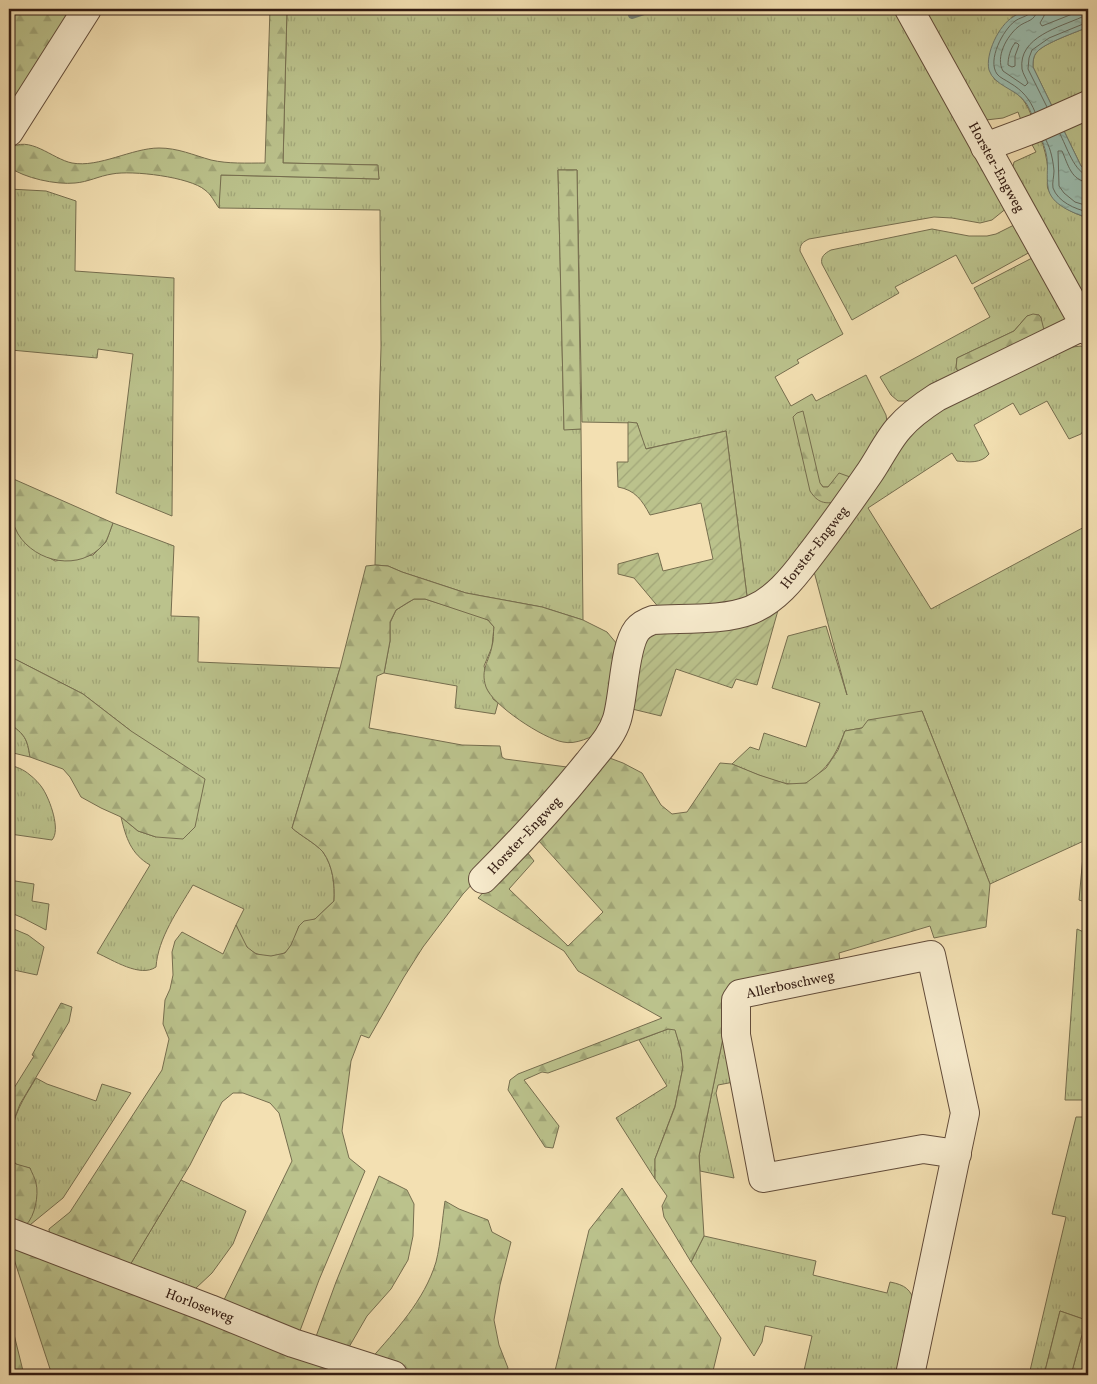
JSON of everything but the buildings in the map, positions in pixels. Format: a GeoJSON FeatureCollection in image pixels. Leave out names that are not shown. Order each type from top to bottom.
{"type":"FeatureCollection","features":[{"type":"Feature","properties":{"kind":"street"},"geometry":{"type":"LineString","coordinates":[[9,132],[87,9]]}},
{"type":"Feature","properties":{"kind":"street","name":"Horster-Engweg"},"geometry":{"type":"LineString","coordinates":[[483,879],[525,837],[571,784],[612,732],[618,717],[630,644],[636,630],[644,623],[653,620],[738,614],[753,609],[778,593],[829,530],[898,429],[917,410],[938,397],[1087,328],[909,9]]}},
{"type":"Feature","properties":{"kind":"street"},"geometry":{"type":"LineString","coordinates":[[985,147],[1036,128],[1088,105]]}},
{"type":"Feature","properties":{"kind":"street","name":"Allerboschweg"},"geometry":{"type":"LineString","coordinates":[[910,1375],[957,1154],[965,1112],[931,955],[740,994],[736,1000],[736,1035],[763,1178],[923,1149],[957,1154]]}},
{"type":"Feature","properties":{"kind":"street","name":"Horloseweg"},"geometry":{"type":"LineString","coordinates":[[9,1232],[293,1343],[393,1375]]}},
{"type":"Feature","properties":{"kind":"green space"},"geometry":{"type":"Polygon","coordinates":[[[9,9],[76,9],[9,114],[9,9]]]}},
{"type":"Feature","properties":{"kind":"green space"},"geometry":{"type":"Polygon","coordinates":[[[270,9],[287,9],[283,163],[378,165],[379,179],[221,175],[219,208],[211,196],[198,185],[174,178],[121,173],[80,182],[59,183],[40,180],[9,167],[9,149],[24,144],[41,149],[64,161],[82,164],[159,148],[179,150],[217,161],[265,163],[270,9]]]}},
{"type":"Feature","properties":{"kind":"green space"},"geometry":{"type":"Polygon","coordinates":[[[287,9],[896,9],[1008,207],[992,220],[980,223],[934,217],[809,239],[801,245],[800,251],[843,334],[797,360],[799,363],[775,377],[791,406],[812,394],[816,401],[866,375],[886,415],[888,428],[850,483],[840,474],[828,487],[823,487],[820,483],[810,491],[838,502],[807,548],[748,604],[726,431],[645,449],[637,423],[582,422],[577,170],[558,170],[564,429],[581,429],[583,620],[542,607],[466,593],[388,566],[375,565],[381,347],[380,210],[219,208],[220,175],[379,179],[377,165],[283,163],[287,9]]]}},
{"type":"Feature","properties":{"kind":"green space"},"geometry":{"type":"Polygon","coordinates":[[[923,9],[1031,9],[1012,17],[994,79],[1022,98],[1032,117],[1022,123],[1018,112],[1003,118],[986,120],[923,9]]]}},
{"type":"Feature","properties":{"kind":"green space"},"geometry":{"type":"Polygon","coordinates":[[[1088,27],[1088,172],[1081,166],[1033,67],[1033,61],[1037,52],[1053,41],[1088,27]]]}},
{"type":"Feature","properties":{"kind":"green space"},"geometry":{"type":"Polygon","coordinates":[[[1040,136],[1048,166],[1047,187],[1051,195],[1065,208],[1088,218],[1088,309],[1012,171],[1014,162],[1036,152],[1030,141],[1040,136]]]}},
{"type":"Feature","properties":{"kind":"green space"},"geometry":{"type":"Polygon","coordinates":[[[558,170],[577,170],[581,429],[564,430],[558,170]]]}},
{"type":"Feature","properties":{"kind":"green space"},"geometry":{"type":"Polygon","coordinates":[[[9,189],[46,191],[76,201],[75,271],[174,278],[172,516],[116,493],[133,354],[98,349],[97,358],[11,350],[9,365],[9,189]]]}},
{"type":"Feature","properties":{"kind":"green space"},"geometry":{"type":"Polygon","coordinates":[[[1018,223],[1032,251],[972,284],[956,255],[895,287],[899,293],[852,320],[822,264],[822,259],[831,250],[932,229],[969,236],[987,236],[996,234],[1018,223]]]}},
{"type":"Feature","properties":{"kind":"green space"},"geometry":{"type":"Polygon","coordinates":[[[1034,257],[1068,317],[1041,340],[1041,318],[1039,315],[1027,316],[1014,331],[957,358],[956,368],[959,372],[915,401],[898,401],[891,395],[880,377],[990,317],[974,288],[1034,257]]]}},
{"type":"Feature","properties":{"kind":"green space"},"geometry":{"type":"Polygon","coordinates":[[[1039,315],[1044,330],[959,373],[956,368],[957,358],[1014,331],[1027,316],[1039,315]]]}},
{"type":"Feature","properties":{"kind":"green space"},"geometry":{"type":"Polygon","coordinates":[[[1081,346],[1088,348],[1088,423],[1081,434],[1069,439],[1047,401],[1020,415],[1013,403],[974,425],[989,454],[986,457],[974,462],[957,461],[952,453],[868,508],[931,609],[1088,525],[1088,839],[990,884],[922,711],[845,731],[830,761],[806,783],[790,784],[780,782],[732,764],[750,747],[759,750],[764,733],[806,747],[820,703],[772,688],[788,636],[826,626],[847,695],[812,564],[922,415],[1048,356],[1081,346]]]}},
{"type":"Feature","properties":{"kind":"green space"},"geometry":{"type":"Polygon","coordinates":[[[803,411],[820,483],[823,487],[828,487],[839,473],[850,477],[838,502],[822,502],[810,491],[793,417],[803,411]]]}},
{"type":"Feature","properties":{"kind":"green space"},"geometry":{"type":"Polygon","coordinates":[[[628,422],[637,423],[646,449],[726,431],[748,604],[660,609],[634,578],[618,574],[618,564],[658,553],[663,571],[713,559],[701,503],[650,515],[637,496],[624,488],[618,487],[617,462],[628,462],[628,422]]]}},
{"type":"Feature","properties":{"kind":"green space"},"geometry":{"type":"Polygon","coordinates":[[[9,477],[113,523],[104,544],[94,553],[71,561],[47,557],[36,552],[18,534],[12,520],[9,477]]]}},
{"type":"Feature","properties":{"kind":"green space"},"geometry":{"type":"Polygon","coordinates":[[[9,507],[27,545],[55,561],[93,555],[106,542],[113,523],[174,546],[171,616],[199,617],[198,662],[340,668],[292,828],[320,849],[326,857],[333,876],[334,901],[315,919],[299,926],[291,945],[283,954],[266,956],[255,953],[247,947],[236,925],[244,909],[193,885],[175,914],[165,935],[156,967],[150,970],[142,970],[126,967],[97,953],[150,865],[138,856],[130,845],[121,817],[138,831],[156,837],[131,731],[83,694],[9,656],[9,507]]]}},
{"type":"Feature","properties":{"kind":"green space"},"geometry":{"type":"Polygon","coordinates":[[[366,566],[388,566],[466,593],[542,607],[583,620],[607,632],[622,650],[603,731],[583,740],[568,743],[554,740],[532,728],[508,712],[490,694],[484,681],[484,675],[493,644],[494,627],[488,620],[425,599],[414,599],[396,610],[390,622],[390,641],[384,673],[377,676],[369,728],[462,745],[500,746],[502,757],[505,759],[567,767],[518,834],[463,894],[423,947],[369,1038],[361,1035],[351,1061],[342,1131],[349,1158],[365,1171],[319,1280],[298,1336],[221,1306],[292,1161],[279,1113],[270,1103],[243,1093],[233,1093],[222,1102],[190,1165],[127,1270],[50,1241],[49,1229],[70,1212],[162,1070],[169,1039],[163,1024],[165,1000],[173,975],[172,952],[175,941],[182,932],[223,954],[236,925],[247,947],[256,954],[271,956],[285,953],[291,945],[299,926],[304,921],[315,919],[334,901],[333,876],[326,857],[320,849],[292,828],[340,668],[366,566]]]}},
{"type":"Feature","properties":{"kind":"green space"},"geometry":{"type":"Polygon","coordinates":[[[782,596],[757,685],[736,679],[732,688],[676,669],[661,716],[628,708],[646,633],[782,596]]]}},
{"type":"Feature","properties":{"kind":"green space"},"geometry":{"type":"Polygon","coordinates":[[[414,599],[425,599],[480,616],[488,620],[494,627],[492,647],[484,666],[493,699],[498,703],[495,714],[455,708],[457,686],[384,673],[390,641],[390,623],[396,610],[414,599]]]}},
{"type":"Feature","properties":{"kind":"green space"},"geometry":{"type":"Polygon","coordinates":[[[9,656],[83,694],[131,731],[205,779],[195,827],[183,839],[156,837],[138,831],[121,817],[81,797],[70,777],[63,769],[30,757],[28,745],[24,737],[9,723],[9,656]]]}},
{"type":"Feature","properties":{"kind":"green space"},"geometry":{"type":"Polygon","coordinates":[[[922,711],[990,884],[986,927],[934,938],[930,926],[839,953],[840,963],[733,989],[699,1156],[704,1236],[691,1262],[664,1217],[662,1206],[667,1196],[655,1179],[655,1159],[675,1107],[683,1067],[681,1050],[675,1030],[668,1029],[548,1073],[542,1072],[524,1080],[559,1126],[553,1148],[545,1147],[508,1090],[510,1080],[518,1074],[662,1018],[578,971],[564,951],[478,898],[520,852],[527,852],[534,861],[509,889],[568,946],[603,912],[538,840],[607,757],[642,773],[661,805],[672,814],[687,812],[720,763],[732,764],[787,784],[806,783],[826,768],[838,750],[845,731],[862,728],[868,720],[922,711]]]}},
{"type":"Feature","properties":{"kind":"green space"},"geometry":{"type":"Polygon","coordinates":[[[9,723],[24,737],[28,745],[30,757],[9,752],[9,723]]]}},
{"type":"Feature","properties":{"kind":"green space"},"geometry":{"type":"Polygon","coordinates":[[[9,765],[27,773],[43,789],[49,800],[55,822],[52,840],[10,834],[9,839],[9,765]]]}},
{"type":"Feature","properties":{"kind":"green space"},"geometry":{"type":"Polygon","coordinates":[[[1088,853],[1088,903],[1079,900],[1083,856],[1088,853]]]}},
{"type":"Feature","properties":{"kind":"green space"},"geometry":{"type":"Polygon","coordinates":[[[9,880],[34,884],[32,901],[49,904],[46,930],[9,912],[9,880]]]}},
{"type":"Feature","properties":{"kind":"green space"},"geometry":{"type":"Polygon","coordinates":[[[9,927],[28,935],[44,947],[37,975],[9,969],[9,927]]]}},
{"type":"Feature","properties":{"kind":"green space"},"geometry":{"type":"Polygon","coordinates":[[[1077,929],[1088,934],[1088,1100],[1065,1100],[1077,929]]]}},
{"type":"Feature","properties":{"kind":"green space"},"geometry":{"type":"Polygon","coordinates":[[[61,1003],[72,1007],[69,1022],[20,1104],[12,1125],[10,1152],[12,1159],[16,1164],[30,1168],[37,1188],[36,1205],[26,1225],[9,1224],[9,1096],[34,1056],[32,1055],[61,1003]]]}},
{"type":"Feature","properties":{"kind":"green space"},"geometry":{"type":"Polygon","coordinates":[[[668,1029],[675,1029],[681,1050],[683,1067],[675,1106],[655,1159],[655,1179],[616,1118],[667,1086],[639,1040],[668,1029]]]}},
{"type":"Feature","properties":{"kind":"green space"},"geometry":{"type":"Polygon","coordinates":[[[724,1033],[734,1082],[718,1085],[716,1093],[734,1178],[700,1171],[699,1156],[724,1033]]]}},
{"type":"Feature","properties":{"kind":"green space"},"geometry":{"type":"Polygon","coordinates":[[[36,1078],[47,1084],[96,1101],[102,1084],[131,1093],[63,1198],[25,1229],[30,1168],[14,1163],[10,1149],[13,1124],[36,1078]]]}},
{"type":"Feature","properties":{"kind":"green space"},"geometry":{"type":"Polygon","coordinates":[[[1076,1117],[1088,1117],[1088,1314],[1086,1320],[1060,1311],[1044,1375],[1029,1375],[1066,1217],[1052,1214],[1076,1117]]]}},
{"type":"Feature","properties":{"kind":"green space"},"geometry":{"type":"Polygon","coordinates":[[[379,1176],[407,1190],[414,1204],[413,1236],[408,1260],[391,1289],[367,1316],[345,1354],[314,1342],[379,1176]]]}},
{"type":"Feature","properties":{"kind":"green space"},"geometry":{"type":"Polygon","coordinates":[[[181,1180],[246,1211],[233,1244],[212,1273],[195,1289],[127,1270],[181,1180]]]}},
{"type":"Feature","properties":{"kind":"green space"},"geometry":{"type":"Polygon","coordinates":[[[622,1188],[721,1338],[712,1375],[554,1375],[589,1230],[622,1188]]]}},
{"type":"Feature","properties":{"kind":"green space"},"geometry":{"type":"Polygon","coordinates":[[[445,1201],[459,1209],[488,1220],[492,1232],[511,1242],[500,1285],[494,1320],[499,1345],[508,1368],[505,1375],[421,1375],[370,1360],[390,1338],[417,1302],[431,1276],[438,1254],[445,1201]]]}},
{"type":"Feature","properties":{"kind":"green space"},"geometry":{"type":"Polygon","coordinates":[[[704,1236],[816,1261],[813,1275],[887,1293],[890,1282],[907,1289],[912,1295],[915,1304],[900,1375],[803,1375],[812,1336],[765,1326],[762,1342],[754,1356],[691,1262],[704,1236]]]}},
{"type":"Feature","properties":{"kind":"green space"},"geometry":{"type":"Polygon","coordinates":[[[9,1244],[363,1375],[52,1375],[9,1244]]]}},
{"type":"Feature","properties":{"kind":"green space"},"geometry":{"type":"Polygon","coordinates":[[[1060,1311],[1086,1320],[1071,1375],[1044,1375],[1060,1311]]]}},
{"type":"Feature","properties":{"kind":"green space"},"geometry":{"type":"Polygon","coordinates":[[[9,1314],[24,1375],[9,1375],[9,1314]]]}},
{"type":"Feature","properties":{"kind":"green space"},"geometry":{"type":"Polygon","coordinates":[[[1086,1320],[1088,1321],[1088,1375],[1071,1375],[1086,1320]]]}},
{"type":"Feature","properties":{"kind":"water"},"geometry":{"type":"Polygon","coordinates":[[[1031,9],[1088,9],[1088,27],[1053,41],[1041,49],[1035,55],[1033,67],[1081,166],[1088,172],[1088,218],[1076,214],[1053,199],[1048,187],[1045,148],[1028,107],[1022,98],[996,80],[989,70],[989,56],[998,33],[1008,21],[1022,12],[1031,9]]]}},
{"type":"Feature","properties":{"kind":"waterway"},"geometry":{"type":"LineString","coordinates":[[632,15],[650,9]]}}]}
